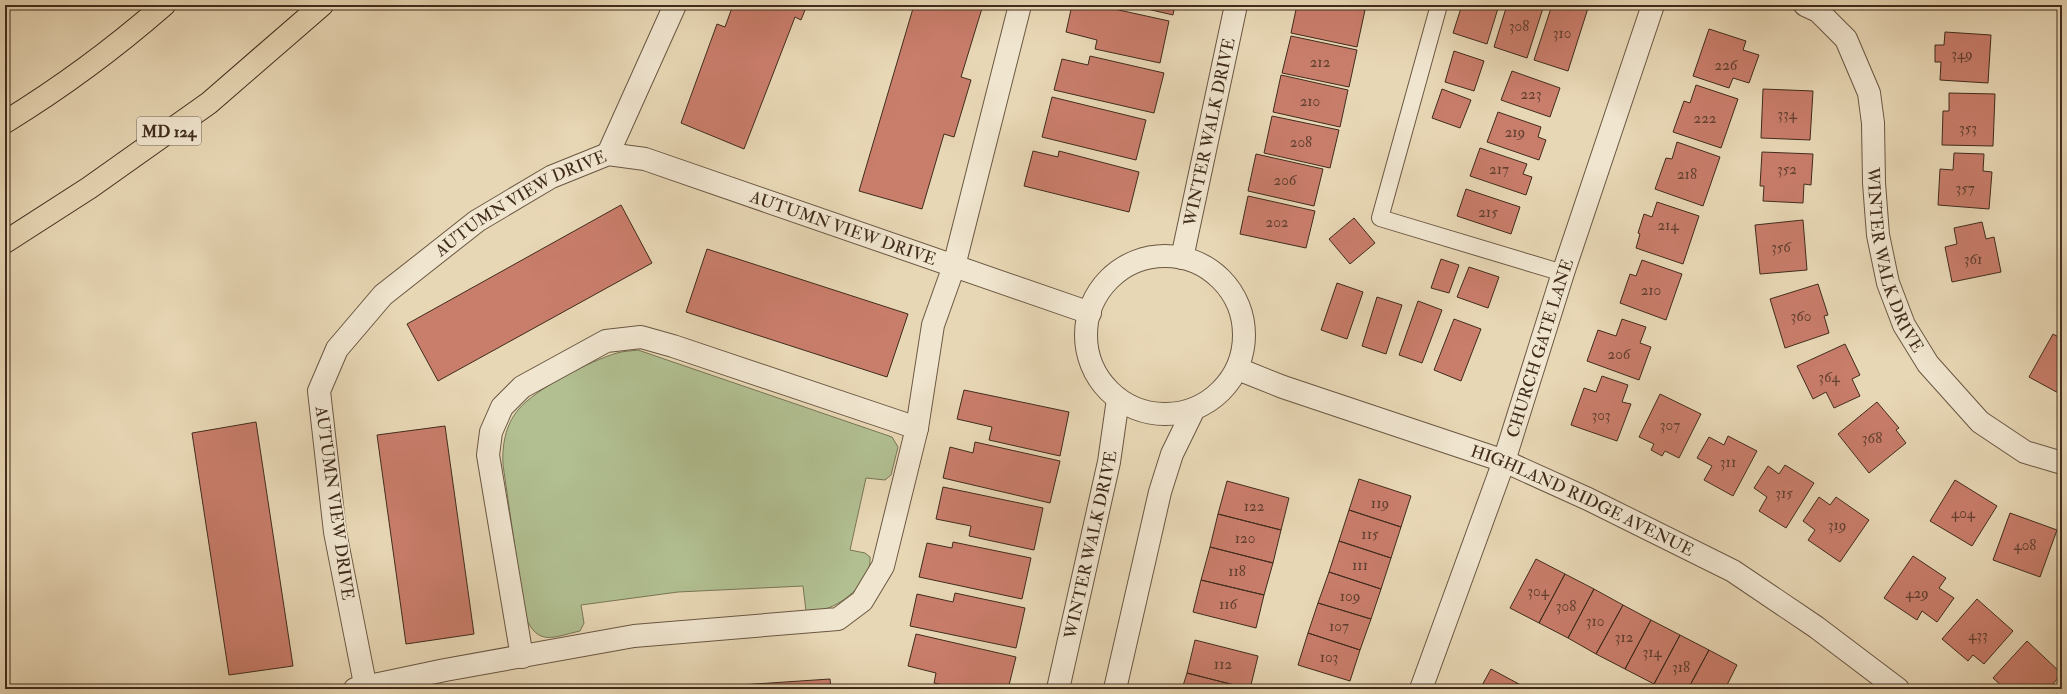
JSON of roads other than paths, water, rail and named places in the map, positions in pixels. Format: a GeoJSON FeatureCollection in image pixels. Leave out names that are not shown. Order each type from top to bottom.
{"type":"FeatureCollection","features":[{"type":"Feature","properties":{"kind":"main road"},"geometry":{"type":"LineString","coordinates":[[5,122],[35,104],[146,21],[164,5]]}},
{"type":"Feature","properties":{"kind":"main road","name":"MD 124"},"geometry":{"type":"LineString","coordinates":[[5,242],[89,188],[209,103],[322,5]]}},
{"type":"Feature","properties":{"kind":"street"},"geometry":{"type":"LineString","coordinates":[[608,154],[675,5]]}},
{"type":"Feature","properties":{"kind":"street"},"geometry":{"type":"LineString","coordinates":[[362,688],[445,670],[634,636],[838,619],[862,601],[883,566],[917,428],[933,325],[954,266],[1020,5]]}},
{"type":"Feature","properties":{"kind":"street","name":"WINTER WALK DRIVE"},"geometry":{"type":"LineString","coordinates":[[1182,258],[1236,5]]}},
{"type":"Feature","properties":{"kind":"street","name":"CHURCH GATE LANE"},"geometry":{"type":"LineString","coordinates":[[1420,689],[1504,461],[1563,273],[1654,5]]}},
{"type":"Feature","properties":{"kind":"street","name":"WINTER WALK DRIVE"},"geometry":{"type":"LineString","coordinates":[[1805,5],[1818,11],[1846,39],[1869,93],[1878,235],[1888,283],[1904,325],[1928,364],[1980,422],[2025,452],[2062,463]]}},
{"type":"Feature","properties":{"kind":"street","name":"AUTUMN VIEW DRIVE"},"geometry":{"type":"LineString","coordinates":[[362,688],[335,532],[318,391],[337,349],[383,295],[477,222],[551,177],[608,154],[645,159],[1090,313]]}},
{"type":"Feature","properties":{"kind":"street"},"geometry":{"type":"LineString","coordinates":[[1172,256],[1182,258],[1199,263],[1212,270],[1225,283],[1237,302],[1244,324],[1245,344],[1238,369],[1223,389],[1194,409],[1160,414],[1135,408],[1118,399],[1102,383],[1088,354],[1086,324],[1097,295],[1116,273],[1145,258],[1172,256]]}},
{"type":"Feature","properties":{"kind":"street"},"geometry":{"type":"LineString","coordinates":[[522,657],[488,455],[491,432],[502,407],[522,386],[606,341],[641,337],[673,346],[917,428]]}},
{"type":"Feature","properties":{"kind":"street","name":"HIGHLAND RIDGE AVENUE"},"geometry":{"type":"LineString","coordinates":[[1238,369],[1283,387],[1504,461],[1588,499],[1733,571],[1816,627],[1898,689]]}},
{"type":"Feature","properties":{"kind":"street","name":"WINTER WALK DRIVE"},"geometry":{"type":"LineString","coordinates":[[1058,689],[1109,462],[1115,430],[1118,399]]}},
{"type":"Feature","properties":{"kind":"street"},"geometry":{"type":"LineString","coordinates":[[1115,689],[1160,492],[1172,454],[1194,409]]}},
{"type":"Feature","properties":{"kind":"lane"},"geometry":{"type":"LineString","coordinates":[[1439,5],[1380,218],[1563,273]]}}]}
